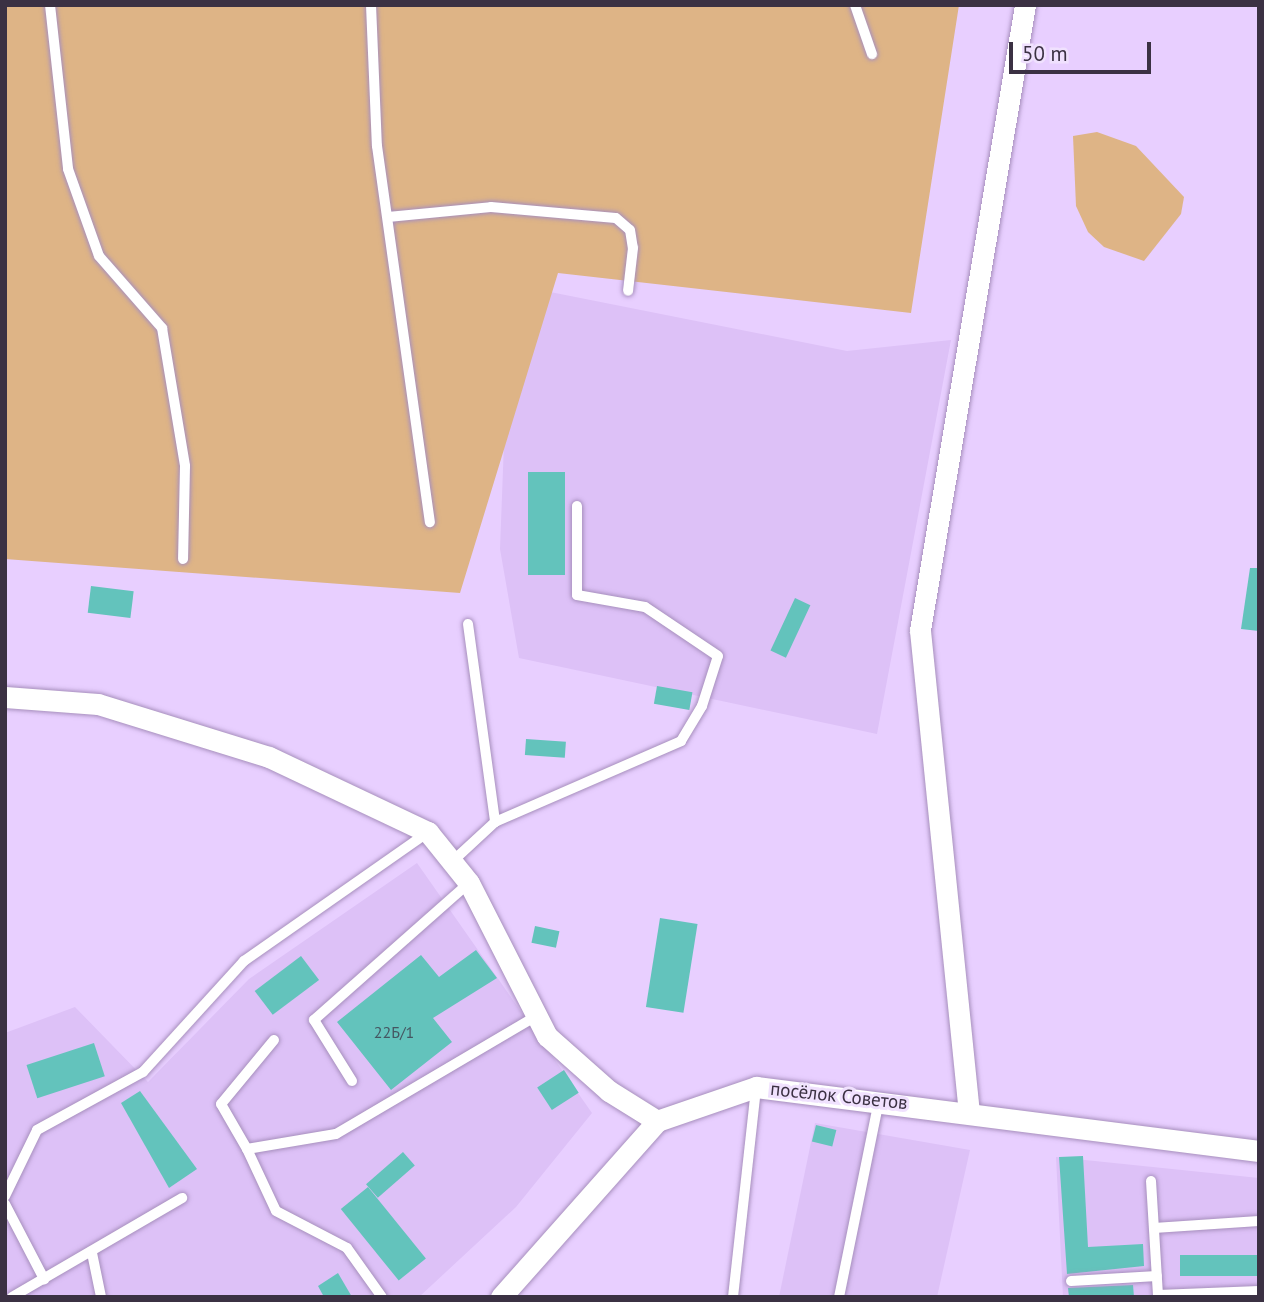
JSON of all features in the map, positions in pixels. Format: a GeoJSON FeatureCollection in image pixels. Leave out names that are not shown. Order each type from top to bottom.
{"type":"FeatureCollection","features":[{"type":"Feature","properties":{"kind":"street"},"geometry":{"type":"LineString","coordinates":[[969,1113],[920,630],[1025,5]]}},
{"type":"Feature","properties":{"kind":"street"},"geometry":{"type":"LineString","coordinates":[[5,697],[98,704],[269,757],[428,832],[455,859],[547,1036],[609,1091],[657,1121]]}},
{"type":"Feature","properties":{"kind":"street","name":"посёлок Советов"},"geometry":{"type":"LineString","coordinates":[[501,1297],[657,1121],[756,1087],[880,1099],[1259,1151]]}},
{"type":"Feature","properties":{"kind":"lane"},"geometry":{"type":"LineString","coordinates":[[50,5],[68,169],[99,256],[162,328],[185,466],[183,559]]}},
{"type":"Feature","properties":{"kind":"lane"},"geometry":{"type":"LineString","coordinates":[[371,5],[377,146],[429,522]]}},
{"type":"Feature","properties":{"kind":"lane"},"geometry":{"type":"LineString","coordinates":[[855,5],[873,54]]}},
{"type":"Feature","properties":{"kind":"lane"},"geometry":{"type":"LineString","coordinates":[[388,217],[491,207],[616,218],[629,230],[633,248],[628,291]]}},
{"type":"Feature","properties":{"kind":"lane"},"geometry":{"type":"LineString","coordinates":[[455,859],[495,822],[681,741],[702,706],[718,656],[646,607],[577,595],[577,506]]}},
{"type":"Feature","properties":{"kind":"lane"},"geometry":{"type":"LineString","coordinates":[[468,624],[495,822]]}},
{"type":"Feature","properties":{"kind":"lane"},"geometry":{"type":"LineString","coordinates":[[5,1196],[37,1130],[143,1072],[244,961],[428,832]]}},
{"type":"Feature","properties":{"kind":"lane"},"geometry":{"type":"LineString","coordinates":[[352,1081],[314,1020],[469,883]]}},
{"type":"Feature","properties":{"kind":"lane"},"geometry":{"type":"LineString","coordinates":[[247,1149],[337,1134],[536,1016]]}},
{"type":"Feature","properties":{"kind":"lane"},"geometry":{"type":"LineString","coordinates":[[274,1040],[221,1104],[247,1149],[275,1211],[347,1248],[382,1297]]}},
{"type":"Feature","properties":{"kind":"lane"},"geometry":{"type":"LineString","coordinates":[[733,1297],[756,1087]]}},
{"type":"Feature","properties":{"kind":"lane"},"geometry":{"type":"LineString","coordinates":[[839,1297],[880,1099]]}},
{"type":"Feature","properties":{"kind":"lane"},"geometry":{"type":"LineString","coordinates":[[1151,1181],[1158,1296],[1259,1291]]}},
{"type":"Feature","properties":{"kind":"lane"},"geometry":{"type":"LineString","coordinates":[[12,1297],[92,1253],[182,1198]]}},
{"type":"Feature","properties":{"kind":"lane"},"geometry":{"type":"LineString","coordinates":[[5,1204],[44,1279]]}},
{"type":"Feature","properties":{"kind":"lane"},"geometry":{"type":"LineString","coordinates":[[1154,1228],[1259,1221]]}},
{"type":"Feature","properties":{"kind":"lane"},"geometry":{"type":"LineString","coordinates":[[92,1253],[101,1297]]}},
{"type":"Feature","properties":{"kind":"lane"},"geometry":{"type":"LineString","coordinates":[[1071,1281],[1157,1276]]}},
{"type":"Feature","properties":{"kind":"shaded area"},"geometry":{"type":"Polygon","coordinates":[[[5,5],[959,5],[911,313],[558,273],[460,593],[5,559],[5,5]]]}},
{"type":"Feature","properties":{"kind":"shaded area"},"geometry":{"type":"Polygon","coordinates":[[[1097,132],[1136,146],[1184,197],[1181,214],[1144,261],[1104,247],[1088,232],[1076,206],[1073,136],[1097,132]]]}},
{"type":"Feature","properties":{"kind":"shaded area"},"geometry":{"type":"Polygon","coordinates":[[[510,284],[847,351],[951,340],[877,734],[519,658],[500,549],[510,284]]]}},
{"type":"Feature","properties":{"kind":"shaded area"},"geometry":{"type":"Polygon","coordinates":[[[417,863],[592,1113],[516,1207],[419,1297],[5,1297],[5,1033],[75,1007],[148,1082],[249,979],[417,863]]]}},
{"type":"Feature","properties":{"kind":"shaded area"},"geometry":{"type":"Polygon","coordinates":[[[815,1123],[970,1150],[937,1297],[779,1297],[815,1123]]]}},
{"type":"Feature","properties":{"kind":"shaded area"},"geometry":{"type":"Polygon","coordinates":[[[1056,1157],[1259,1178],[1259,1297],[1063,1297],[1056,1157]]]}},
{"type":"Feature","properties":{"kind":"building"},"geometry":{"type":"Polygon","coordinates":[[[528,472],[565,472],[565,575],[528,575],[528,472]]]}},
{"type":"Feature","properties":{"kind":"building"},"geometry":{"type":"Polygon","coordinates":[[[1250,568],[1259,568],[1259,631],[1241,629],[1250,568]]]}},
{"type":"Feature","properties":{"kind":"building"},"geometry":{"type":"Polygon","coordinates":[[[91,586],[134,591],[130,618],[88,613],[91,586]]]}},
{"type":"Feature","properties":{"kind":"building"},"geometry":{"type":"Polygon","coordinates":[[[795,598],[810,605],[786,658],[770,651],[795,598]]]}},
{"type":"Feature","properties":{"kind":"building"},"geometry":{"type":"Polygon","coordinates":[[[657,686],[692,692],[689,710],[654,704],[657,686]]]}},
{"type":"Feature","properties":{"kind":"building"},"geometry":{"type":"Polygon","coordinates":[[[526,739],[566,742],[565,758],[525,755],[526,739]]]}},
{"type":"Feature","properties":{"kind":"building"},"geometry":{"type":"Polygon","coordinates":[[[660,918],[698,924],[683,1013],[646,1007],[660,918]]]}},
{"type":"Feature","properties":{"kind":"building"},"geometry":{"type":"Polygon","coordinates":[[[535,926],[559,931],[556,948],[531,943],[535,926]]]}},
{"type":"Feature","properties":{"kind":"building"},"geometry":{"type":"Polygon","coordinates":[[[476,950],[497,978],[433,1018],[452,1042],[391,1090],[337,1022],[421,955],[439,977],[476,950]]]}},
{"type":"Feature","properties":{"kind":"building"},"geometry":{"type":"Polygon","coordinates":[[[301,956],[319,980],[273,1015],[255,991],[301,956]]]}},
{"type":"Feature","properties":{"kind":"building"},"geometry":{"type":"Polygon","coordinates":[[[94,1043],[105,1076],[37,1098],[26,1065],[94,1043]]]}},
{"type":"Feature","properties":{"kind":"building"},"geometry":{"type":"Polygon","coordinates":[[[564,1070],[579,1093],[552,1110],[537,1087],[564,1070]]]}},
{"type":"Feature","properties":{"kind":"building"},"geometry":{"type":"Polygon","coordinates":[[[140,1091],[197,1169],[169,1188],[121,1103],[140,1091]]]}},
{"type":"Feature","properties":{"kind":"building"},"geometry":{"type":"Polygon","coordinates":[[[816,1125],[836,1130],[832,1147],[812,1141],[816,1125]]]}},
{"type":"Feature","properties":{"kind":"building"},"geometry":{"type":"Polygon","coordinates":[[[403,1152],[415,1166],[378,1198],[366,1184],[403,1152]]]}},
{"type":"Feature","properties":{"kind":"building"},"geometry":{"type":"Polygon","coordinates":[[[1083,1156],[1088,1247],[1143,1244],[1144,1266],[1067,1274],[1059,1157],[1083,1156]]]}},
{"type":"Feature","properties":{"kind":"building"},"geometry":{"type":"Polygon","coordinates":[[[368,1187],[426,1258],[399,1281],[341,1209],[368,1187]]]}},
{"type":"Feature","properties":{"kind":"building"},"geometry":{"type":"Polygon","coordinates":[[[1180,1255],[1259,1255],[1259,1276],[1180,1276],[1180,1255]]]}},
{"type":"Feature","properties":{"kind":"building"},"geometry":{"type":"Polygon","coordinates":[[[338,1273],[352,1297],[324,1297],[318,1286],[338,1273]]]}},
{"type":"Feature","properties":{"kind":"building"},"geometry":{"type":"Polygon","coordinates":[[[1133,1285],[1134,1297],[1069,1297],[1068,1288],[1133,1285]]]}}]}
